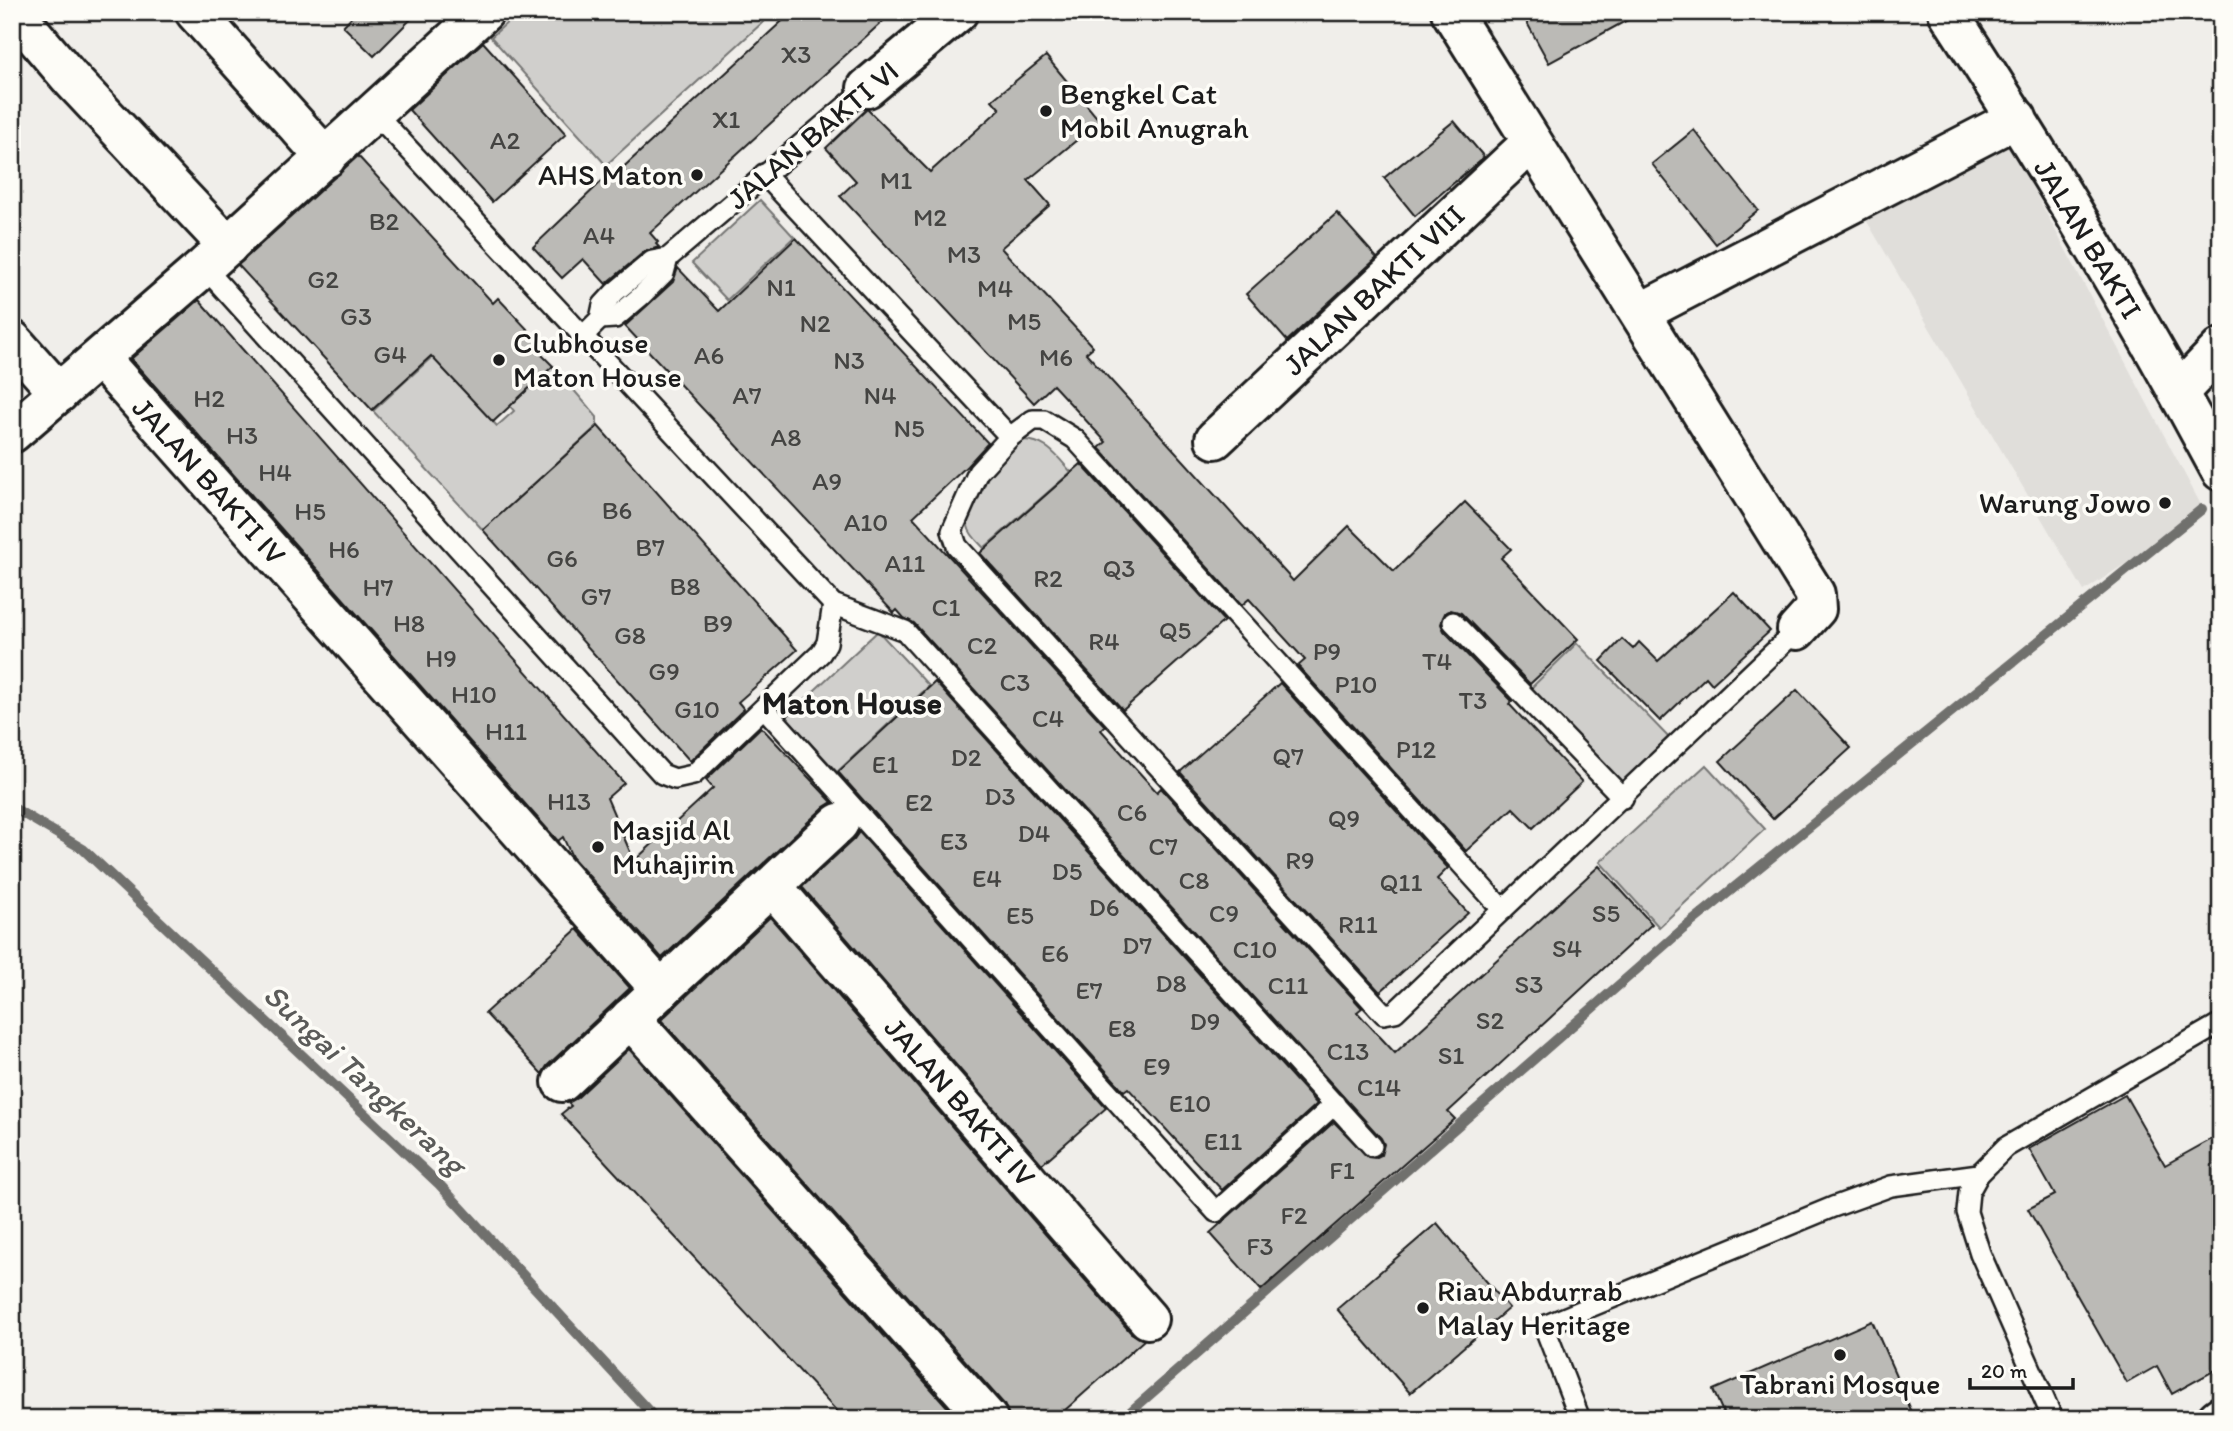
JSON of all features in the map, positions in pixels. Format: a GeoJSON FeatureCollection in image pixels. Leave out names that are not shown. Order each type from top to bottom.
{"type":"FeatureCollection","features":[{"type":"Feature","properties":{"kind":"street"},"geometry":{"type":"LineString","coordinates":[[14,12],[216,257]]}},
{"type":"Feature","properties":{"kind":"street"},"geometry":{"type":"LineString","coordinates":[[195,12],[326,158]]}},
{"type":"Feature","properties":{"kind":"street"},"geometry":{"type":"LineString","coordinates":[[12,433],[216,257],[484,12]]}},
{"type":"Feature","properties":{"kind":"street","name":"JALAN BAKTI VI"},"geometry":{"type":"LineString","coordinates":[[867,89],[958,12]]}},
{"type":"Feature","properties":{"kind":"street"},"geometry":{"type":"LineString","coordinates":[[1451,12],[1815,594],[1816,609],[1797,630]]}},
{"type":"Feature","properties":{"kind":"street","name":"JALAN BAKTI"},"geometry":{"type":"LineString","coordinates":[[1948,12],[2017,118],[2179,392],[2221,471]]}},
{"type":"Feature","properties":{"kind":"street"},"geometry":{"type":"LineString","coordinates":[[1640,313],[2017,118]]}},
{"type":"Feature","properties":{"kind":"street","name":"JALAN BAKTI VIII"},"geometry":{"type":"LineString","coordinates":[[1215,439],[1532,142]]}},
{"type":"Feature","properties":{"kind":"street"},"geometry":{"type":"LineString","coordinates":[[12,340],[59,393]]}},
{"type":"Feature","properties":{"kind":"street"},"geometry":{"type":"LineString","coordinates":[[2179,392],[2221,348]]}},
{"type":"Feature","properties":{"kind":"street","name":"JALAN BAKTI IV"},"geometry":{"type":"LineString","coordinates":[[100,358],[661,990]]}},
{"type":"Feature","properties":{"kind":"street"},"geometry":{"type":"LineString","coordinates":[[562,1082],[839,822]]}},
{"type":"Feature","properties":{"kind":"street","name":"JALAN BAKTI IV"},"geometry":{"type":"LineString","coordinates":[[772,886],[1148,1318]]}},
{"type":"Feature","properties":{"kind":"street"},"geometry":{"type":"LineString","coordinates":[[630,1018],[988,1419]]}},
{"type":"Feature","properties":{"kind":"lane","name":"JALAN BAKTI VI"},"geometry":{"type":"LineString","coordinates":[[583,336],[600,319],[615,318],[641,296],[664,274],[668,258],[867,89]]}},
{"type":"Feature","properties":{"kind":"lane"},"geometry":{"type":"LineString","coordinates":[[374,112],[833,604],[905,631],[1372,1146]]}},
{"type":"Feature","properties":{"kind":"lane"},"geometry":{"type":"LineString","coordinates":[[764,174],[1010,437]]}},
{"type":"Feature","properties":{"kind":"lane"},"geometry":{"type":"LineString","coordinates":[[216,257],[662,774],[676,779],[693,775],[765,709],[821,653],[827,643],[833,604]]}},
{"type":"Feature","properties":{"kind":"lane"},"geometry":{"type":"LineString","coordinates":[[1503,910],[1075,439],[1044,420],[1034,420],[1010,437],[978,472],[952,531],[957,547],[1384,1014],[1395,1012],[1623,798],[1797,630]]}},
{"type":"Feature","properties":{"kind":"lane"},"geometry":{"type":"LineString","coordinates":[[1453,622],[1623,798]]}},
{"type":"Feature","properties":{"kind":"lane"},"geometry":{"type":"LineString","coordinates":[[765,709],[1216,1212],[1335,1104]]}},
{"type":"Feature","properties":{"kind":"lane"},"geometry":{"type":"LineString","coordinates":[[2053,1419],[1980,1253],[1967,1212],[1969,1192],[1979,1174],[2006,1147],[2221,1023]]}},
{"type":"Feature","properties":{"kind":"lane"},"geometry":{"type":"LineString","coordinates":[[1580,1419],[1555,1361],[1544,1326],[1820,1212],[1891,1186],[1979,1174]]}},
{"type":"Feature","properties":{"kind":"shaded area"},"geometry":{"type":"Polygon","coordinates":[[[519,12],[774,12],[606,165],[491,37],[519,12]]]}},
{"type":"Feature","properties":{"kind":"shaded area"},"geometry":{"type":"Polygon","coordinates":[[[2007,139],[2201,505],[2158,542],[2084,591],[1865,218],[2007,139]]]}},
{"type":"Feature","properties":{"kind":"shaded area"},"geometry":{"type":"Polygon","coordinates":[[[760,200],[794,237],[727,300],[692,263],[760,200]]]}},
{"type":"Feature","properties":{"kind":"shaded area"},"geometry":{"type":"Polygon","coordinates":[[[445,345],[451,376],[497,426],[514,411],[510,406],[553,366],[597,417],[597,426],[483,530],[373,411],[445,345]]]}},
{"type":"Feature","properties":{"kind":"shaded area"},"geometry":{"type":"Polygon","coordinates":[[[1022,440],[1044,446],[1071,472],[984,548],[974,538],[968,526],[972,504],[995,466],[1022,440]]]}},
{"type":"Feature","properties":{"kind":"shaded area"},"geometry":{"type":"Polygon","coordinates":[[[878,631],[929,686],[837,772],[786,717],[878,631]]]}},
{"type":"Feature","properties":{"kind":"shaded area"},"geometry":{"type":"Polygon","coordinates":[[[1577,643],[1674,743],[1624,792],[1527,692],[1577,643]]]}},
{"type":"Feature","properties":{"kind":"shaded area"},"geometry":{"type":"Polygon","coordinates":[[[1706,765],[1765,829],[1659,927],[1600,862],[1706,765]]]}},
{"type":"Feature","properties":{"kind":"building"},"geometry":{"type":"Polygon","coordinates":[[[356,12],[418,12],[374,56],[343,26],[356,12]]]}},
{"type":"Feature","properties":{"kind":"building"},"geometry":{"type":"Polygon","coordinates":[[[792,12],[893,12],[650,233],[659,247],[644,252],[606,284],[583,259],[562,278],[533,247],[602,181],[605,184],[792,12]]]}},
{"type":"Feature","properties":{"kind":"building"},"geometry":{"type":"Polygon","coordinates":[[[1521,12],[1642,12],[1549,63],[1521,12]]]}},
{"type":"Feature","properties":{"kind":"building"},"geometry":{"type":"Polygon","coordinates":[[[483,42],[566,134],[492,202],[409,110],[483,42]]]}},
{"type":"Feature","properties":{"kind":"building"},"geometry":{"type":"Polygon","coordinates":[[[1046,56],[1100,121],[1028,180],[1050,205],[1001,248],[1093,347],[1086,353],[1293,581],[1349,526],[1394,571],[1465,502],[1511,549],[1501,558],[1578,639],[1530,684],[1461,613],[1451,610],[1445,613],[1441,624],[1444,631],[1512,701],[1509,704],[1582,782],[1533,828],[1513,808],[1466,851],[1298,666],[1305,660],[1249,599],[1242,605],[1099,448],[1106,442],[1053,385],[1034,403],[840,196],[856,181],[826,148],[867,109],[930,172],[1000,109],[992,100],[1046,56]]]}},
{"type":"Feature","properties":{"kind":"building"},"geometry":{"type":"Polygon","coordinates":[[[1454,121],[1484,157],[1415,216],[1384,178],[1454,121]]]}},
{"type":"Feature","properties":{"kind":"building"},"geometry":{"type":"Polygon","coordinates":[[[1694,130],[1758,210],[1716,244],[1652,164],[1694,130]]]}},
{"type":"Feature","properties":{"kind":"building"},"geometry":{"type":"Polygon","coordinates":[[[358,156],[493,303],[498,298],[544,347],[539,352],[553,366],[493,422],[431,356],[372,410],[238,265],[358,156]]]}},
{"type":"Feature","properties":{"kind":"building"},"geometry":{"type":"Polygon","coordinates":[[[1337,213],[1377,258],[1287,341],[1246,294],[1337,213]]]}},
{"type":"Feature","properties":{"kind":"building"},"geometry":{"type":"Polygon","coordinates":[[[796,238],[988,443],[913,517],[1105,726],[1101,730],[1157,792],[1161,788],[1362,1008],[1357,1012],[1395,1053],[1599,866],[1652,924],[1448,1112],[1455,1119],[1261,1290],[1210,1233],[1334,1122],[1368,1157],[1381,1155],[1384,1144],[1381,1138],[914,623],[904,618],[897,610],[894,613],[625,326],[673,282],[678,268],[719,311],[796,238]]]}},
{"type":"Feature","properties":{"kind":"building"},"geometry":{"type":"Polygon","coordinates":[[[199,300],[624,783],[607,798],[634,861],[713,788],[706,780],[761,727],[832,802],[662,958],[572,857],[563,837],[558,841],[131,359],[199,300]]]}},
{"type":"Feature","properties":{"kind":"building"},"geometry":{"type":"Polygon","coordinates":[[[598,426],[797,650],[738,702],[744,709],[690,761],[483,530],[598,426]]]}},
{"type":"Feature","properties":{"kind":"building"},"geometry":{"type":"Polygon","coordinates":[[[1081,464],[1224,621],[1123,710],[980,553],[1081,464]]]}},
{"type":"Feature","properties":{"kind":"building"},"geometry":{"type":"Polygon","coordinates":[[[1734,592],[1770,631],[1712,684],[1706,677],[1660,721],[1601,661],[1622,639],[1633,649],[1639,642],[1658,661],[1734,592]]]}},
{"type":"Feature","properties":{"kind":"building"},"geometry":{"type":"Polygon","coordinates":[[[935,682],[1317,1104],[1222,1190],[1128,1088],[1124,1091],[838,772],[935,682]]]}},
{"type":"Feature","properties":{"kind":"building"},"geometry":{"type":"Polygon","coordinates":[[[1280,683],[1448,868],[1437,879],[1468,913],[1380,992],[1180,772],[1280,683]]]}},
{"type":"Feature","properties":{"kind":"building"},"geometry":{"type":"Polygon","coordinates":[[[1797,690],[1851,748],[1773,819],[1720,761],[1797,690]]]}},
{"type":"Feature","properties":{"kind":"building"},"geometry":{"type":"Polygon","coordinates":[[[859,832],[1106,1108],[1042,1164],[802,887],[859,832]]]}},
{"type":"Feature","properties":{"kind":"building"},"geometry":{"type":"Polygon","coordinates":[[[770,917],[1131,1333],[1144,1340],[1055,1419],[1009,1419],[1004,1404],[661,1020],[770,917]]]}},
{"type":"Feature","properties":{"kind":"building"},"geometry":{"type":"Polygon","coordinates":[[[577,929],[630,988],[547,1066],[542,1074],[485,1013],[577,929]]]}},
{"type":"Feature","properties":{"kind":"building"},"geometry":{"type":"Polygon","coordinates":[[[629,1049],[958,1419],[844,1419],[561,1114],[571,1106],[568,1103],[577,1098],[629,1049]]]}},
{"type":"Feature","properties":{"kind":"building"},"geometry":{"type":"Polygon","coordinates":[[[2125,1095],[2165,1165],[2221,1134],[2221,1367],[2172,1394],[2157,1366],[2127,1383],[2028,1209],[2055,1195],[2029,1149],[2125,1095]]]}},
{"type":"Feature","properties":{"kind":"building","name":"Riau Abdurrab Malay Heritage"},"geometry":{"type":"Polygon","coordinates":[[[1437,1223],[1509,1308],[1410,1393],[1337,1309],[1437,1223]]]}},
{"type":"Feature","properties":{"kind":"building","name":"Tabrani Mosque"},"geometry":{"type":"Polygon","coordinates":[[[1872,1321],[1915,1419],[1726,1419],[1713,1390],[1872,1321]]]}},
{"type":"Feature","properties":{"kind":"waterway"},"geometry":{"type":"LineString","coordinates":[[1122,1419],[1683,929],[2202,509]]}},
{"type":"Feature","properties":{"kind":"waterway","name":"Sungai Tangkerang"},"geometry":{"type":"LineString","coordinates":[[12,807],[83,849],[439,1184],[656,1419]]}},
{"type":"Feature","properties":{"kind":"place","name":"Bengkel Cat Mobil Anugrah"},"geometry":{"type":"Point","coordinates":[1046,111]}},
{"type":"Feature","properties":{"kind":"place","name":"AHS Maton"},"geometry":{"type":"Point","coordinates":[697,175]}},
{"type":"Feature","properties":{"kind":"place","name":"Clubhouse Maton House"},"geometry":{"type":"Point","coordinates":[499,360]}},
{"type":"Feature","properties":{"kind":"place","name":"Warung Jowo"},"geometry":{"type":"Point","coordinates":[2165,503]}},
{"type":"Feature","properties":{"kind":"place","name":"Masjid Al Muhajirin"},"geometry":{"type":"Point","coordinates":[598,847]}},
{"type":"Feature","properties":{"kind":"place","name":"Riau Abdurrab Malay Heritage"},"geometry":{"type":"Point","coordinates":[1423,1308]}},
{"type":"Feature","properties":{"kind":"place","name":"Tabrani Mosque"},"geometry":{"type":"Point","coordinates":[1840,1355]}},
{"type":"Feature","properties":{"kind":"district","name":"Maton House"},"geometry":{"type":"Point","coordinates":[852,703]}}]}
